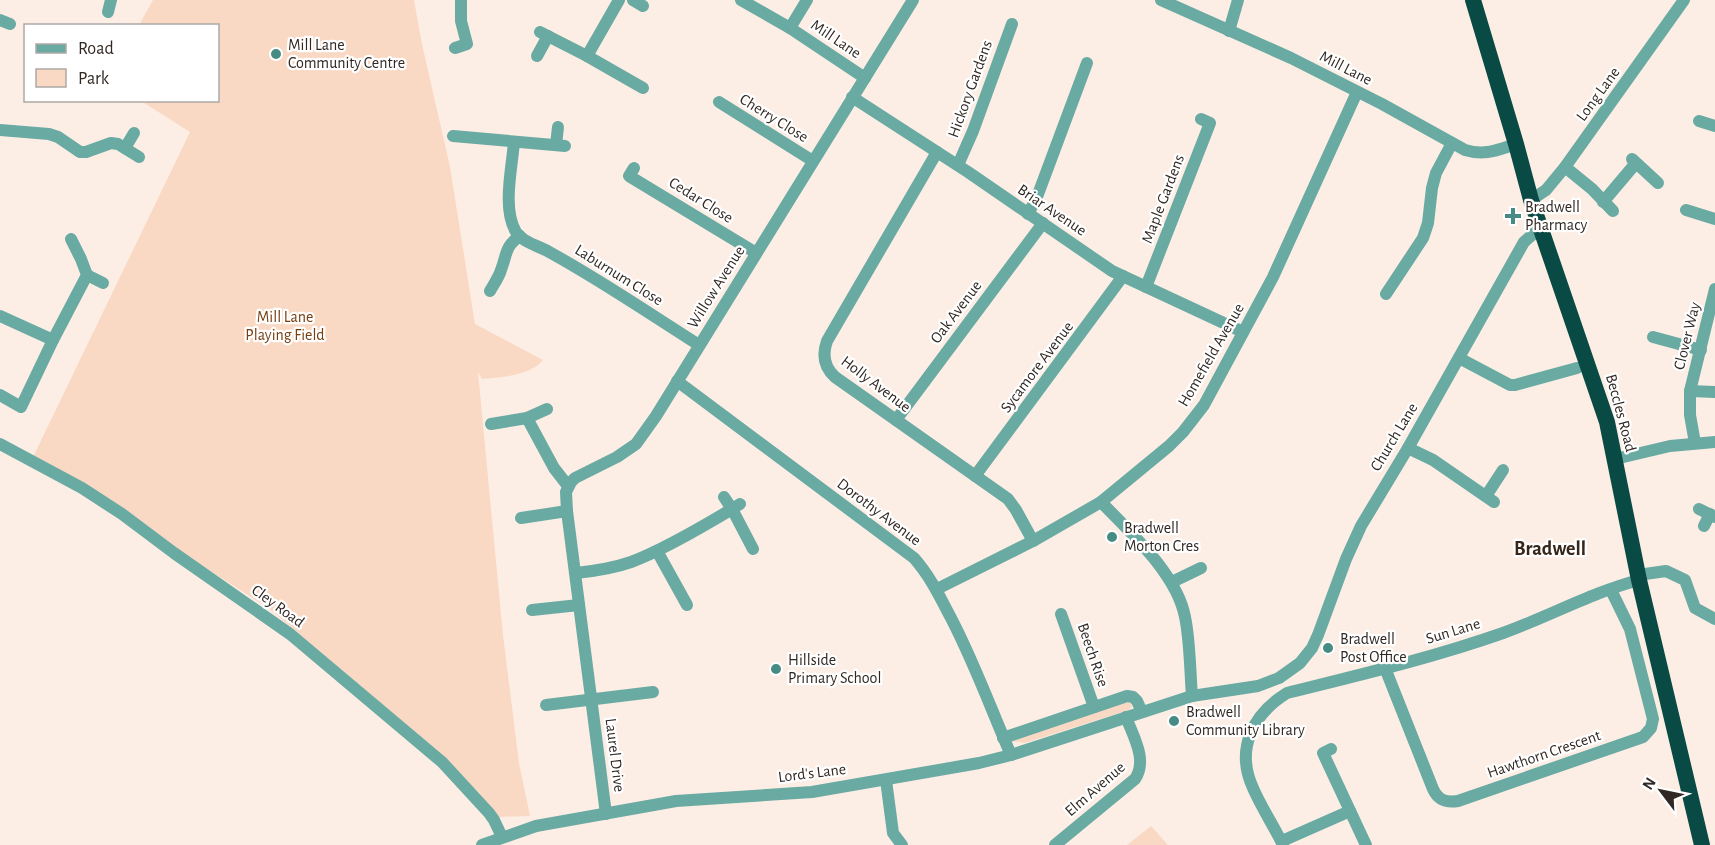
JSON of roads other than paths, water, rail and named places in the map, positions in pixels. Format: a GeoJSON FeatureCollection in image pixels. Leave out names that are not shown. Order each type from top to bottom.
{"type":"FeatureCollection","features":[{"type":"Feature","properties":{"kind":"highway","name":"Beccles Road"},"geometry":{"type":"LineString","coordinates":[[1473,0],[1531,200],[1607,422],[1639,577],[1702,845]]}},
{"type":"Feature","properties":{"kind":"street"},"geometry":{"type":"LineString","coordinates":[[461,0],[461,21],[466,47]]}},
{"type":"Feature","properties":{"kind":"street"},"geometry":{"type":"LineString","coordinates":[[587,56],[619,0]]}},
{"type":"Feature","properties":{"kind":"street","name":"Mill Lane"},"geometry":{"type":"LineString","coordinates":[[742,0],[790,28],[865,78],[913,0]]}},
{"type":"Feature","properties":{"kind":"street"},"geometry":{"type":"LineString","coordinates":[[790,28],[807,0]]}},
{"type":"Feature","properties":{"kind":"street","name":"Mill Lane"},"geometry":{"type":"LineString","coordinates":[[1161,0],[1291,58],[1465,150],[1478,154],[1494,152],[1516,144]]}},
{"type":"Feature","properties":{"kind":"street"},"geometry":{"type":"LineString","coordinates":[[1229,30],[1238,0]]}},
{"type":"Feature","properties":{"kind":"street","name":"Long Lane"},"geometry":{"type":"LineString","coordinates":[[1531,200],[1546,190],[1565,167],[1684,0]]}},
{"type":"Feature","properties":{"kind":"street","name":"Hickory Gardens"},"geometry":{"type":"LineString","coordinates":[[958,165],[973,131],[1012,24]]}},
{"type":"Feature","properties":{"kind":"street"},"geometry":{"type":"LineString","coordinates":[[537,56],[544,34],[641,87]]}},
{"type":"Feature","properties":{"kind":"street"},"geometry":{"type":"LineString","coordinates":[[1028,214],[1037,197],[1087,63]]}},
{"type":"Feature","properties":{"kind":"street","name":"Willow Avenue"},"geometry":{"type":"LineString","coordinates":[[568,486],[575,478],[636,444],[865,78]]}},
{"type":"Feature","properties":{"kind":"street","name":"Homefield Avenue"},"geometry":{"type":"LineString","coordinates":[[937,589],[1034,541],[1101,502],[1183,432],[1204,405],[1273,278],[1356,92]]}},
{"type":"Feature","properties":{"kind":"street","name":"Briar Avenue"},"geometry":{"type":"LineString","coordinates":[[852,97],[958,165],[1112,271],[1243,332]]}},
{"type":"Feature","properties":{"kind":"street","name":"Cherry Close"},"geometry":{"type":"LineString","coordinates":[[718,103],[813,161]]}},
{"type":"Feature","properties":{"kind":"street","name":"Maple Gardens"},"geometry":{"type":"LineString","coordinates":[[1146,287],[1210,123]]}},
{"type":"Feature","properties":{"kind":"street"},"geometry":{"type":"LineString","coordinates":[[453,136],[561,146],[558,127]]}},
{"type":"Feature","properties":{"kind":"street"},"geometry":{"type":"LineString","coordinates":[[0,130],[49,134],[58,137],[80,152],[111,143],[118,144],[139,157]]}},
{"type":"Feature","properties":{"kind":"street"},"geometry":{"type":"LineString","coordinates":[[125,148],[134,133]]}},
{"type":"Feature","properties":{"kind":"street"},"geometry":{"type":"LineString","coordinates":[[490,291],[501,272],[506,251],[520,236],[512,224],[508,199],[514,142]]}},
{"type":"Feature","properties":{"kind":"street"},"geometry":{"type":"LineString","coordinates":[[1386,294],[1423,238],[1428,223],[1436,173],[1452,143]]}},
{"type":"Feature","properties":{"kind":"street","name":"Holly Avenue"},"geometry":{"type":"LineString","coordinates":[[937,152],[827,341],[824,349],[825,363],[831,374],[1008,499],[1034,541]]}},
{"type":"Feature","properties":{"kind":"street"},"geometry":{"type":"LineString","coordinates":[[1604,202],[1634,161],[1658,183]]}},
{"type":"Feature","properties":{"kind":"street"},"geometry":{"type":"LineString","coordinates":[[1565,167],[1592,189],[1613,212]]}},
{"type":"Feature","properties":{"kind":"street","name":"Cedar Close"},"geometry":{"type":"LineString","coordinates":[[629,176],[756,253]]}},
{"type":"Feature","properties":{"kind":"street"},"geometry":{"type":"LineString","coordinates":[[1686,210],[1715,219]]}},
{"type":"Feature","properties":{"kind":"street","name":"Oak Avenue"},"geometry":{"type":"LineString","coordinates":[[896,420],[1043,224]]}},
{"type":"Feature","properties":{"kind":"street","name":"Church Lane"},"geometry":{"type":"LineString","coordinates":[[1292,670],[1312,648],[1361,526],[1408,448],[1524,242],[1540,228]]}},
{"type":"Feature","properties":{"kind":"street","name":"Laburnum Close"},"geometry":{"type":"LineString","coordinates":[[520,236],[550,252],[699,345]]}},
{"type":"Feature","properties":{"kind":"street"},"geometry":{"type":"LineString","coordinates":[[70,239],[87,275],[103,283]]}},
{"type":"Feature","properties":{"kind":"street"},"geometry":{"type":"LineString","coordinates":[[0,395],[21,407],[87,275]]}},
{"type":"Feature","properties":{"kind":"street","name":"Sycamore Avenue"},"geometry":{"type":"LineString","coordinates":[[975,476],[1124,276]]}},
{"type":"Feature","properties":{"kind":"street","name":"Clover Way"},"geometry":{"type":"LineString","coordinates":[[1695,442],[1690,415],[1690,391],[1715,289]]}},
{"type":"Feature","properties":{"kind":"street"},"geometry":{"type":"LineString","coordinates":[[0,316],[53,340]]}},
{"type":"Feature","properties":{"kind":"street"},"geometry":{"type":"LineString","coordinates":[[1653,338],[1701,350]]}},
{"type":"Feature","properties":{"kind":"street"},"geometry":{"type":"LineString","coordinates":[[1459,358],[1510,385],[1577,368]]}},
{"type":"Feature","properties":{"kind":"street","name":"Dorothy Avenue"},"geometry":{"type":"LineString","coordinates":[[677,381],[914,558],[937,589],[967,650],[1011,755]]}},
{"type":"Feature","properties":{"kind":"street","name":"Clover Way"},"geometry":{"type":"LineString","coordinates":[[1690,391],[1715,392]]}},
{"type":"Feature","properties":{"kind":"street"},"geometry":{"type":"LineString","coordinates":[[491,424],[527,418],[547,409]]}},
{"type":"Feature","properties":{"kind":"street"},"geometry":{"type":"LineString","coordinates":[[527,418],[554,468],[568,486]]}},
{"type":"Feature","properties":{"kind":"street"},"geometry":{"type":"LineString","coordinates":[[1615,459],[1670,446],[1715,442]]}},
{"type":"Feature","properties":{"kind":"street","name":"Cley Road"},"geometry":{"type":"LineString","coordinates":[[0,444],[122,514],[174,554],[290,634],[442,762],[494,820],[491,842]]}},
{"type":"Feature","properties":{"kind":"street"},"geometry":{"type":"LineString","coordinates":[[1408,448],[1433,460],[1490,499],[1503,470]]}},
{"type":"Feature","properties":{"kind":"street","name":"Laurel Drive"},"geometry":{"type":"LineString","coordinates":[[568,486],[567,511],[606,814]]}},
{"type":"Feature","properties":{"kind":"street"},"geometry":{"type":"LineString","coordinates":[[724,498],[736,507],[753,549]]}},
{"type":"Feature","properties":{"kind":"street"},"geometry":{"type":"LineString","coordinates":[[1101,502],[1172,582],[1185,616],[1192,696]]}},
{"type":"Feature","properties":{"kind":"street"},"geometry":{"type":"LineString","coordinates":[[576,573],[613,568],[633,562],[736,507]]}},
{"type":"Feature","properties":{"kind":"street"},"geometry":{"type":"LineString","coordinates":[[521,518],[567,511]]}},
{"type":"Feature","properties":{"kind":"street"},"geometry":{"type":"LineString","coordinates":[[657,550],[687,605]]}},
{"type":"Feature","properties":{"kind":"street"},"geometry":{"type":"LineString","coordinates":[[1172,582],[1201,568]]}},
{"type":"Feature","properties":{"kind":"street","name":"Sun Lane"},"geometry":{"type":"LineString","coordinates":[[1282,843],[1252,788],[1246,758],[1254,724],[1272,703],[1287,693],[1343,680],[1504,633],[1639,577],[1666,571],[1685,580],[1695,608],[1715,619]]}},
{"type":"Feature","properties":{"kind":"street","name":"Hawthorn Crescent"},"geometry":{"type":"LineString","coordinates":[[1385,668],[1433,789],[1444,801],[1458,801],[1643,737],[1651,728],[1653,718],[1630,629],[1611,590]]}},
{"type":"Feature","properties":{"kind":"street"},"geometry":{"type":"LineString","coordinates":[[532,610],[579,604]]}},
{"type":"Feature","properties":{"kind":"street","name":"Beech Rise"},"geometry":{"type":"LineString","coordinates":[[1061,614],[1094,707]]}},
{"type":"Feature","properties":{"kind":"street"},"geometry":{"type":"LineString","coordinates":[[1292,670],[1297,678],[1299,690]]}},
{"type":"Feature","properties":{"kind":"street","name":"Lord's Lane"},"geometry":{"type":"LineString","coordinates":[[491,842],[536,826],[676,801],[812,792],[950,769],[1011,755],[1192,696],[1258,686],[1292,670]]}},
{"type":"Feature","properties":{"kind":"street","name":"Laurel Drive"},"geometry":{"type":"LineString","coordinates":[[546,705],[653,691]]}},
{"type":"Feature","properties":{"kind":"street"},"geometry":{"type":"LineString","coordinates":[[1003,738],[1127,696],[1137,701],[1142,712]]}},
{"type":"Feature","properties":{"kind":"street","name":"Elm Avenue"},"geometry":{"type":"LineString","coordinates":[[1055,845],[1138,774],[1140,758],[1126,717]]}},
{"type":"Feature","properties":{"kind":"street"},"geometry":{"type":"LineString","coordinates":[[1323,753],[1366,845]]}},
{"type":"Feature","properties":{"kind":"street"},"geometry":{"type":"LineString","coordinates":[[886,780],[893,832],[902,845]]}},
{"type":"Feature","properties":{"kind":"street"},"geometry":{"type":"LineString","coordinates":[[1282,843],[1350,811]]}},
{"type":"Feature","properties":{"kind":"place","name":"Mill Lane Community Centre"},"geometry":{"type":"Point","coordinates":[276,54]}},
{"type":"Feature","properties":{"kind":"place","name":"Bradwell Pharmacy"},"geometry":{"type":"Point","coordinates":[1513,216]}},
{"type":"Feature","properties":{"kind":"place","name":"Bradwell Morton Cres"},"geometry":{"type":"Point","coordinates":[1112,537]}},
{"type":"Feature","properties":{"kind":"place","name":"Bradwell Post Office"},"geometry":{"type":"Point","coordinates":[1328,648]}},
{"type":"Feature","properties":{"kind":"place","name":"Hillside Primary School"},"geometry":{"type":"Point","coordinates":[776,669]}},
{"type":"Feature","properties":{"kind":"place","name":"Bradwell Community Library"},"geometry":{"type":"Point","coordinates":[1174,721]}},
{"type":"Feature","properties":{"kind":"district","name":"Bradwell"},"geometry":{"type":"Point","coordinates":[1550,549]}},
{"type":"Feature","properties":{"kind":"park label","name":"Mill Lane Playing Field"},"geometry":{"type":"Point","coordinates":[285,326]}}]}
